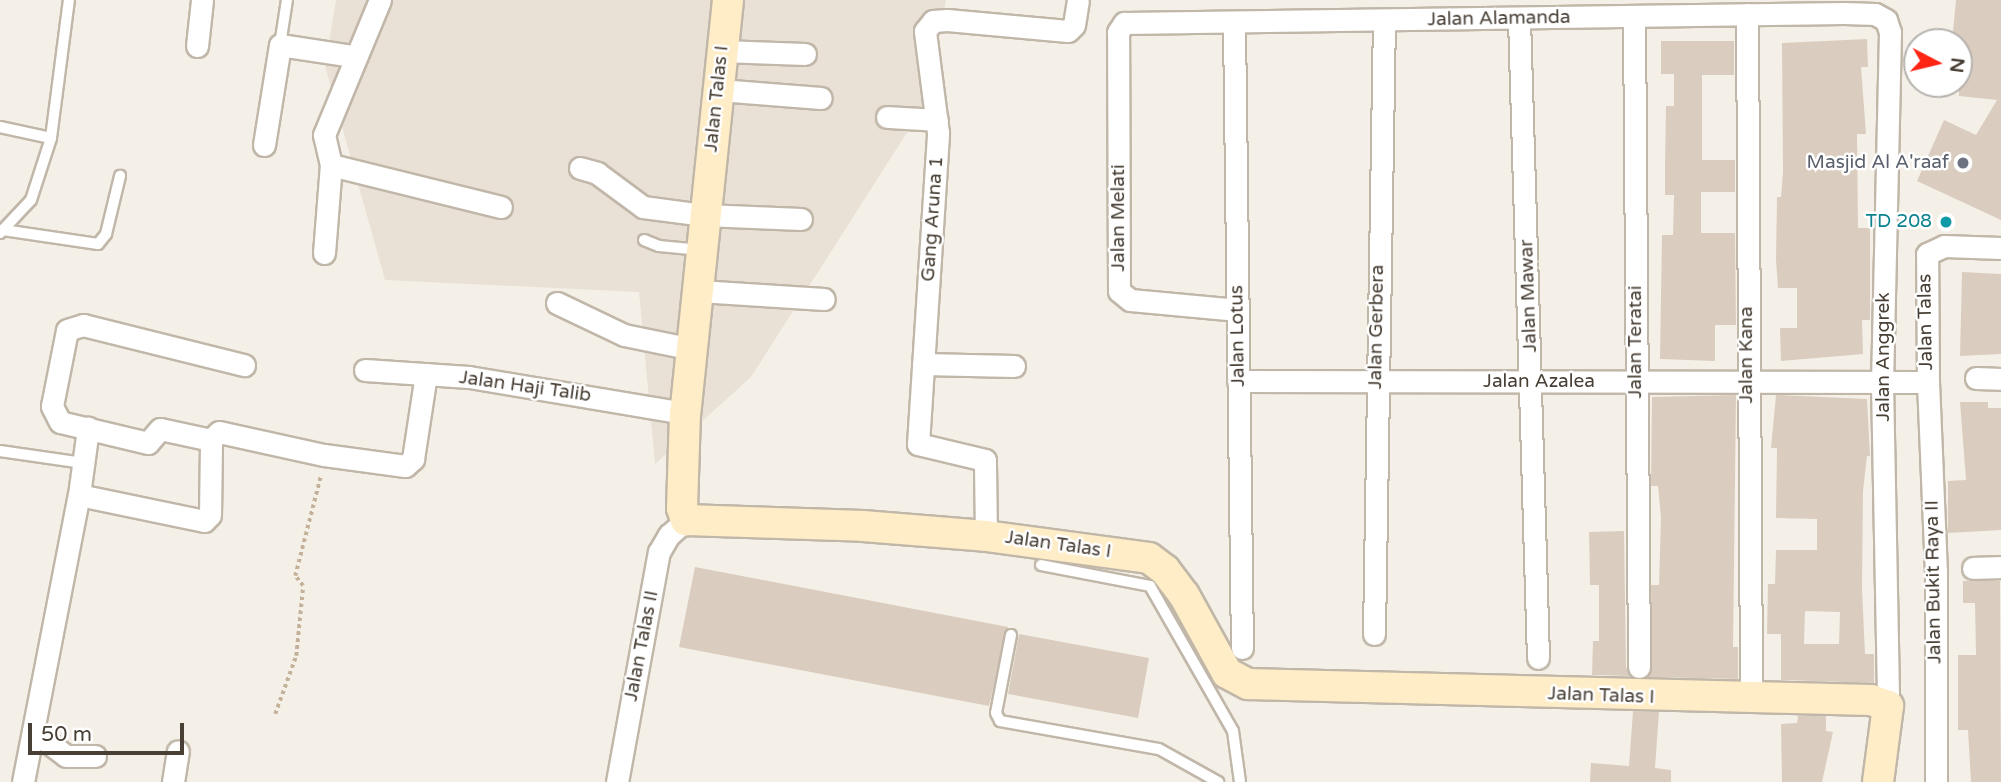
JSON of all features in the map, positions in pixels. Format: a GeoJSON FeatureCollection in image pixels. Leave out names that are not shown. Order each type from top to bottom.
{"type":"FeatureCollection","features":[{"type":"Feature","properties":{"kind":"street"},"geometry":{"type":"LineString","coordinates":[[197,46],[202,0]]}},
{"type":"Feature","properties":{"kind":"street"},"geometry":{"type":"LineString","coordinates":[[324,253],[331,165],[324,135],[353,56],[380,0]]}},
{"type":"Feature","properties":{"kind":"street","name":"Jalan Talas I"},"geometry":{"type":"LineString","coordinates":[[728,0],[685,414],[682,508],[687,520],[863,526],[986,536],[1149,558],[1165,570],[1184,595],[1227,673],[1248,684],[1642,698],[1861,698],[1888,706]]}},
{"type":"Feature","properties":{"kind":"street","name":"Gang Aruna 1"},"geometry":{"type":"LineString","coordinates":[[986,536],[985,460],[918,444],[937,120],[925,31],[929,23],[947,20],[1061,33],[1074,25],[1078,0]]}},
{"type":"Feature","properties":{"kind":"street","name":"Jalan Alamanda"},"geometry":{"type":"LineString","coordinates":[[1124,23],[1384,21],[1465,10],[1519,18],[1585,9],[1634,16],[1875,14]]}},
{"type":"Feature","properties":{"kind":"street","name":"Jalan Kana"},"geometry":{"type":"LineString","coordinates":[[1747,14],[1746,382],[1751,696]]}},
{"type":"Feature","properties":{"kind":"street","name":"Jalan Anggrek"},"geometry":{"type":"LineString","coordinates":[[1875,14],[1886,20],[1890,32],[1882,382],[1888,706]]}},
{"type":"Feature","properties":{"kind":"street","name":"Jalan Teratai"},"geometry":{"type":"LineString","coordinates":[[1634,16],[1639,667]]}},
{"type":"Feature","properties":{"kind":"street","name":"Jalan Mawar"},"geometry":{"type":"LineString","coordinates":[[1519,18],[1532,382],[1538,658]]}},
{"type":"Feature","properties":{"kind":"street","name":"Jalan Gerbera"},"geometry":{"type":"LineString","coordinates":[[1374,634],[1375,382],[1384,21]]}},
{"type":"Feature","properties":{"kind":"street","name":"Jalan Melati"},"geometry":{"type":"LineString","coordinates":[[1124,23],[1118,32],[1119,291],[1130,300],[1238,310]]}},
{"type":"Feature","properties":{"kind":"street","name":"Jalan Lotus"},"geometry":{"type":"LineString","coordinates":[[1234,24],[1242,648]]}},
{"type":"Feature","properties":{"kind":"street"},"geometry":{"type":"LineString","coordinates":[[264,145],[280,45],[353,56]]}},
{"type":"Feature","properties":{"kind":"street"},"geometry":{"type":"LineString","coordinates":[[721,51],[805,54]]}},
{"type":"Feature","properties":{"kind":"street"},"geometry":{"type":"LineString","coordinates":[[719,90],[821,99]]}},
{"type":"Feature","properties":{"kind":"street"},"geometry":{"type":"LineString","coordinates":[[887,117],[937,120]]}},
{"type":"Feature","properties":{"kind":"street"},"geometry":{"type":"LineString","coordinates":[[331,165],[501,207]]}},
{"type":"Feature","properties":{"kind":"street"},"geometry":{"type":"LineString","coordinates":[[580,168],[597,173],[643,207],[704,215],[800,219]]}},
{"type":"Feature","properties":{"kind":"street","name":"Jalan Talas"},"geometry":{"type":"LineString","coordinates":[[1882,382],[1928,382],[1924,259],[1930,251],[1944,246],[2001,248]]}},
{"type":"Feature","properties":{"kind":"street"},"geometry":{"type":"LineString","coordinates":[[699,291],[824,299]]}},
{"type":"Feature","properties":{"kind":"street"},"geometry":{"type":"LineString","coordinates":[[557,303],[624,335],[693,349]]}},
{"type":"Feature","properties":{"kind":"street"},"geometry":{"type":"LineString","coordinates":[[244,365],[72,326],[66,330],[52,406],[60,422],[148,443],[160,429],[211,440],[222,432],[324,455],[408,464],[426,374]]}},
{"type":"Feature","properties":{"kind":"street"},"geometry":{"type":"LineString","coordinates":[[923,363],[1014,366]]}},
{"type":"Feature","properties":{"kind":"street","name":"Jalan Haji Talib"},"geometry":{"type":"LineString","coordinates":[[365,370],[426,374],[560,390],[685,414]]}},
{"type":"Feature","properties":{"kind":"street"},"geometry":{"type":"LineString","coordinates":[[1976,378],[2001,379]]}},
{"type":"Feature","properties":{"kind":"street","name":"Jalan Azalea"},"geometry":{"type":"LineString","coordinates":[[1238,381],[1882,382]]}},
{"type":"Feature","properties":{"kind":"street","name":"Jalan Bukit Raya II"},"geometry":{"type":"LineString","coordinates":[[1928,382],[1936,570],[1936,782]]}},
{"type":"Feature","properties":{"kind":"street"},"geometry":{"type":"LineString","coordinates":[[23,782],[79,495],[88,428]]}},
{"type":"Feature","properties":{"kind":"street"},"geometry":{"type":"LineString","coordinates":[[79,495],[204,521],[210,515],[211,440]]}},
{"type":"Feature","properties":{"kind":"street","name":"Jalan Talas II"},"geometry":{"type":"LineString","coordinates":[[617,782],[659,552],[669,535],[687,520]]}},
{"type":"Feature","properties":{"kind":"street"},"geometry":{"type":"LineString","coordinates":[[1973,568],[2001,567]]}},
{"type":"Feature","properties":{"kind":"street"},"geometry":{"type":"LineString","coordinates":[[1878,782],[1888,706]]}},
{"type":"Feature","properties":{"kind":"street"},"geometry":{"type":"LineString","coordinates":[[33,731],[66,756],[95,756]]}},
{"type":"Feature","properties":{"kind":"street"},"geometry":{"type":"LineString","coordinates":[[173,782],[178,751]]}},
{"type":"Feature","properties":{"kind":"lane"},"geometry":{"type":"LineString","coordinates":[[2,232],[31,200],[51,138],[69,0]]}},
{"type":"Feature","properties":{"kind":"lane"},"geometry":{"type":"LineString","coordinates":[[280,45],[287,0]]}},
{"type":"Feature","properties":{"kind":"lane"},"geometry":{"type":"LineString","coordinates":[[0,127],[51,138]]}},
{"type":"Feature","properties":{"kind":"lane"},"geometry":{"type":"LineString","coordinates":[[2,232],[98,244],[106,234],[120,176]]}},
{"type":"Feature","properties":{"kind":"lane"},"geometry":{"type":"LineString","coordinates":[[644,240],[659,246],[701,250]]}},
{"type":"Feature","properties":{"kind":"lane"},"geometry":{"type":"LineString","coordinates":[[0,451],[83,463]]}},
{"type":"Feature","properties":{"kind":"lane"},"geometry":{"type":"LineString","coordinates":[[1041,565],[1150,586],[1233,731],[1240,782]]}},
{"type":"Feature","properties":{"kind":"lane"},"geometry":{"type":"LineString","coordinates":[[1011,635],[996,713],[1000,721],[1159,749],[1217,782]]}},
{"type":"Feature","properties":{"kind":"path"},"geometry":{"type":"LineString","coordinates":[[275,714],[296,656],[303,586],[295,576],[310,532],[324,455]]}},
{"type":"Feature","properties":{"kind":"shaded area"},"geometry":{"type":"Polygon","coordinates":[[[336,0],[946,0],[924,106],[751,377],[655,464],[639,292],[385,280],[325,66],[336,0]]]}},
{"type":"Feature","properties":{"kind":"building"},"geometry":{"type":"Polygon","coordinates":[[[1956,0],[2001,0],[2001,220],[1917,181],[1944,120],[1976,135],[1997,100],[1973,97],[1973,28],[1953,28],[1956,0]]]}},
{"type":"Feature","properties":{"kind":"building"},"geometry":{"type":"Polygon","coordinates":[[[1867,39],[1868,67],[1861,67],[1866,134],[1857,134],[1858,228],[1870,228],[1870,320],[1862,320],[1863,354],[1781,361],[1780,328],[1797,328],[1797,288],[1778,288],[1776,260],[1777,197],[1781,197],[1783,172],[1782,43],[1867,39]]]}},
{"type":"Feature","properties":{"kind":"building"},"geometry":{"type":"Polygon","coordinates":[[[1661,41],[1734,41],[1734,75],[1702,75],[1702,160],[1735,160],[1735,192],[1701,192],[1701,233],[1735,233],[1736,325],[1715,325],[1715,361],[1660,359],[1662,235],[1673,235],[1674,195],[1665,195],[1666,106],[1674,106],[1674,74],[1661,74],[1661,41]]]}},
{"type":"Feature","properties":{"kind":"building"},"geometry":{"type":"Polygon","coordinates":[[[1962,272],[2001,274],[2001,354],[1960,356],[1962,272]]]}},
{"type":"Feature","properties":{"kind":"building"},"geometry":{"type":"Polygon","coordinates":[[[1736,395],[1733,647],[1738,647],[1738,679],[1647,677],[1652,667],[1651,585],[1659,585],[1661,517],[1658,486],[1651,486],[1652,397],[1736,395]]]}},
{"type":"Feature","properties":{"kind":"building"},"geometry":{"type":"Polygon","coordinates":[[[1776,395],[1867,399],[1870,456],[1867,456],[1863,491],[1862,589],[1865,654],[1874,654],[1874,683],[1781,680],[1781,634],[1767,634],[1768,584],[1775,584],[1776,550],[1817,550],[1817,519],[1776,518],[1777,448],[1771,448],[1776,395]],[[1805,611],[1804,644],[1839,644],[1840,612],[1805,611]]]}},
{"type":"Feature","properties":{"kind":"building"},"geometry":{"type":"Polygon","coordinates":[[[1960,402],[1988,402],[1988,408],[2001,408],[2001,530],[1948,533],[1948,481],[1966,480],[1960,402]]]}},
{"type":"Feature","properties":{"kind":"building"},"geometry":{"type":"Polygon","coordinates":[[[1624,531],[1626,667],[1630,676],[1592,675],[1593,641],[1599,641],[1599,585],[1590,585],[1589,532],[1624,531]]]}},
{"type":"Feature","properties":{"kind":"building"},"geometry":{"type":"Polygon","coordinates":[[[695,567],[1008,627],[989,706],[679,647],[695,567]]]}},
{"type":"Feature","properties":{"kind":"building"},"geometry":{"type":"Polygon","coordinates":[[[1963,581],[2000,581],[2001,782],[1971,782],[1968,730],[1958,730],[1958,655],[1976,655],[1975,603],[1963,603],[1963,581]]]}},
{"type":"Feature","properties":{"kind":"building"},"geometry":{"type":"Polygon","coordinates":[[[1019,634],[1149,658],[1138,718],[1008,694],[1019,634]]]}},
{"type":"Feature","properties":{"kind":"building"},"geometry":{"type":"Polygon","coordinates":[[[1633,711],[1659,712],[1655,768],[1671,770],[1671,782],[1590,782],[1591,763],[1629,766],[1633,711]]]}},
{"type":"Feature","properties":{"kind":"building"},"geometry":{"type":"Polygon","coordinates":[[[1798,716],[1826,716],[1826,731],[1833,732],[1822,782],[1782,782],[1781,724],[1797,723],[1798,716]]]}},
{"type":"Feature","properties":{"kind":"place","name":"Masjid Al A'raaf"},"geometry":{"type":"Point","coordinates":[1963,163]}},
{"type":"Feature","properties":{"kind":"place","name":"TD 208"},"geometry":{"type":"Point","coordinates":[1946,222]}}]}
